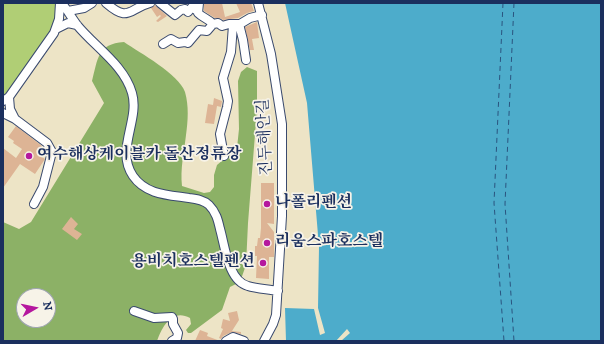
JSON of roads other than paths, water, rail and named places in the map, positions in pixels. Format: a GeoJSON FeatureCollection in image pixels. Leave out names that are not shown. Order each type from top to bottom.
{"type":"FeatureCollection","features":[{"type":"Feature","properties":{"kind":"street"},"geometry":{"type":"LineString","coordinates":[[61,3],[77,25],[116,65],[132,92],[134,111],[128,141],[127,157],[130,170],[135,179],[154,193],[196,199],[206,202],[212,208],[217,217],[231,268],[236,278],[248,286],[278,291]]}},
{"type":"Feature","properties":{"kind":"street"},"geometry":{"type":"LineString","coordinates":[[15,119],[6,99],[45,48],[56,29],[60,15],[61,3]]}},
{"type":"Feature","properties":{"kind":"street"},"geometry":{"type":"LineString","coordinates":[[68,12],[84,8],[92,3]]}},
{"type":"Feature","properties":{"kind":"street"},"geometry":{"type":"LineString","coordinates":[[106,3],[114,10],[122,14],[130,13],[150,3]]}},
{"type":"Feature","properties":{"kind":"street"},"geometry":{"type":"LineString","coordinates":[[160,3],[175,15],[181,10],[184,9],[188,12],[192,7],[198,7],[199,15],[210,20],[213,24]]}},
{"type":"Feature","properties":{"kind":"street","name":"진두해안길"},"geometry":{"type":"LineString","coordinates":[[258,3],[270,54],[282,124],[282,216],[278,291],[275,320],[264,341]]}},
{"type":"Feature","properties":{"kind":"street"},"geometry":{"type":"LineString","coordinates":[[164,44],[171,39],[178,43],[188,43],[199,30],[207,30],[213,24],[218,23],[222,26],[236,24],[252,17],[262,15]]}},
{"type":"Feature","properties":{"kind":"street"},"geometry":{"type":"LineString","coordinates":[[56,29],[68,23],[77,25]]}},
{"type":"Feature","properties":{"kind":"street"},"geometry":{"type":"LineString","coordinates":[[236,24],[244,40],[246,60]]}},
{"type":"Feature","properties":{"kind":"street"},"geometry":{"type":"LineString","coordinates":[[224,156],[220,134],[228,107],[228,102],[224,78],[236,24]]}},
{"type":"Feature","properties":{"kind":"street"},"geometry":{"type":"LineString","coordinates":[[3,113],[15,119],[47,143],[52,152],[43,187],[34,204]]}},
{"type":"Feature","properties":{"kind":"street"},"geometry":{"type":"LineString","coordinates":[[134,311],[154,318],[172,317],[173,324],[178,333],[177,338],[172,341]]}},
{"type":"Feature","properties":{"kind":"street"},"geometry":{"type":"LineString","coordinates":[[226,341],[235,337],[244,341]]}},
{"type":"Feature","properties":{"kind":"water"},"geometry":{"type":"Polygon","coordinates":[[[285,3],[601,3],[601,341],[341,341],[350,333],[347,329],[336,341],[286,341],[285,308],[314,309],[320,335],[325,333],[318,308],[319,247],[307,103],[285,3]]]}},
{"type":"Feature","properties":{"kind":"place","name":"여수해상케이블카 돌산정류장"},"geometry":{"type":"Point","coordinates":[29,156]}},
{"type":"Feature","properties":{"kind":"place","name":"나폴리펜션"},"geometry":{"type":"Point","coordinates":[267,204]}},
{"type":"Feature","properties":{"kind":"place","name":"리움스파호스텔"},"geometry":{"type":"Point","coordinates":[267,243]}},
{"type":"Feature","properties":{"kind":"place","name":"용비치호스텔펜션"},"geometry":{"type":"Point","coordinates":[263,263]}}]}
